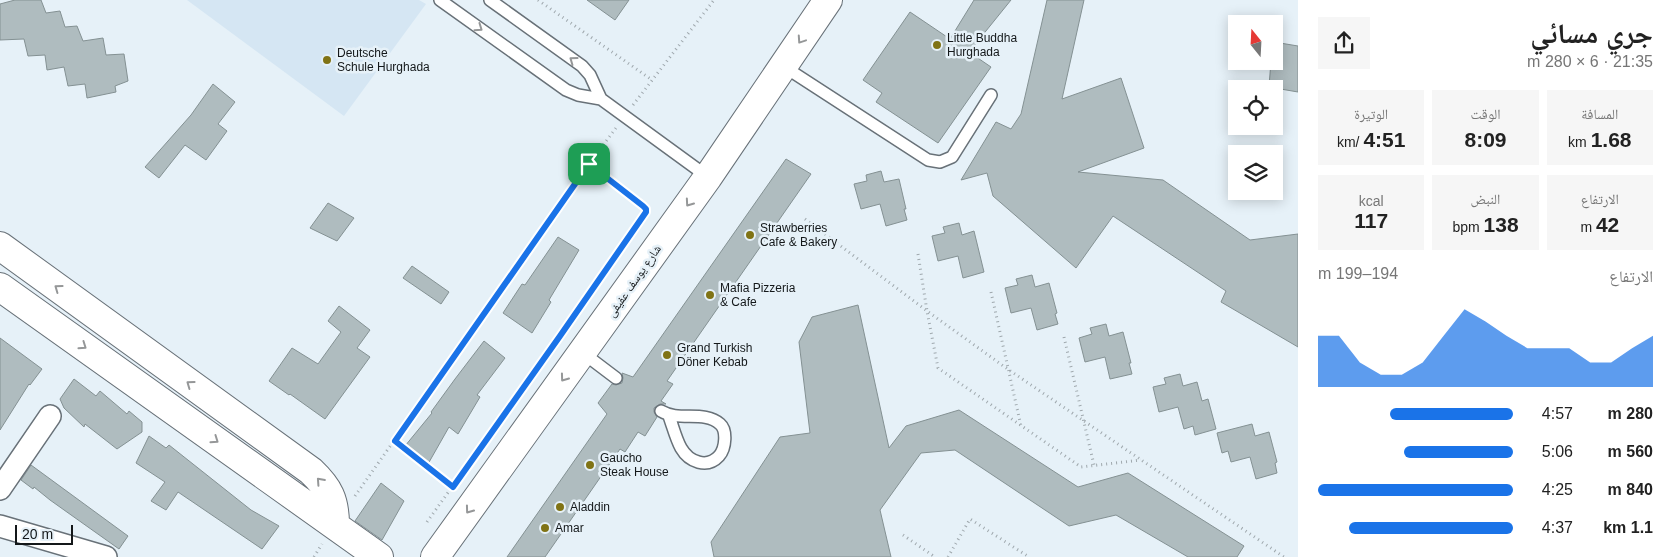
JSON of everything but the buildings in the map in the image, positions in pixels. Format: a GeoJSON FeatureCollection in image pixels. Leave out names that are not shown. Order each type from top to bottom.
{"type":"FeatureCollection","features":[{"type":"Feature","properties":{"kind":"street","name":"شارع يوسف عفيفى"},"geometry":{"type":"LineString","coordinates":[[434,557],[583,353],[708,177],[828,0]]}},
{"type":"Feature","properties":{"kind":"street"},"geometry":{"type":"LineString","coordinates":[[0,246],[311,471],[322,482],[330,495],[335,509],[335,525]]}},
{"type":"Feature","properties":{"kind":"street"},"geometry":{"type":"LineString","coordinates":[[22,262],[0,288],[379,557]]}},
{"type":"Feature","properties":{"kind":"street"},"geometry":{"type":"LineString","coordinates":[[0,489],[50,416]]}},
{"type":"Feature","properties":{"kind":"street"},"geometry":{"type":"LineString","coordinates":[[0,526],[106,557]]}},
{"type":"Feature","properties":{"kind":"lane"},"geometry":{"type":"LineString","coordinates":[[440,0],[566,90],[578,95],[601,98]]}},
{"type":"Feature","properties":{"kind":"lane"},"geometry":{"type":"LineString","coordinates":[[490,0],[582,66],[590,75],[601,98],[708,177]]}},
{"type":"Feature","properties":{"kind":"lane"},"geometry":{"type":"LineString","coordinates":[[783,66],[928,160],[940,162],[952,157],[991,95]]}},
{"type":"Feature","properties":{"kind":"lane"},"geometry":{"type":"LineString","coordinates":[[583,353],[616,378]]}},
{"type":"Feature","properties":{"kind":"lane"},"geometry":{"type":"LineString","coordinates":[[665,414],[685,418],[699,416],[713,419],[722,425],[724,446],[719,456],[709,462],[697,463],[688,458],[681,449],[665,414]]}},
{"type":"Feature","properties":{"kind":"path"},"geometry":{"type":"LineString","coordinates":[[538,0],[652,80]]}},
{"type":"Feature","properties":{"kind":"path"},"geometry":{"type":"LineString","coordinates":[[335,525],[589,164],[714,0]]}},
{"type":"Feature","properties":{"kind":"path"},"geometry":{"type":"LineString","coordinates":[[427,522],[555,344],[646,212],[643,206],[589,164]]}},
{"type":"Feature","properties":{"kind":"path"},"geometry":{"type":"LineString","coordinates":[[805,220],[1009,370],[1284,557]]}},
{"type":"Feature","properties":{"kind":"path"},"geometry":{"type":"LineString","coordinates":[[918,254],[938,368],[1081,467],[1142,460]]}},
{"type":"Feature","properties":{"kind":"path"},"geometry":{"type":"LineString","coordinates":[[991,292],[1021,426]]}},
{"type":"Feature","properties":{"kind":"path"},"geometry":{"type":"LineString","coordinates":[[1064,337],[1094,465]]}},
{"type":"Feature","properties":{"kind":"path"},"geometry":{"type":"LineString","coordinates":[[395,441],[453,487]]}},
{"type":"Feature","properties":{"kind":"path"},"geometry":{"type":"LineString","coordinates":[[948,557],[970,520],[1029,557]]}},
{"type":"Feature","properties":{"kind":"path"},"geometry":{"type":"LineString","coordinates":[[903,535],[935,557]]}},
{"type":"Feature","properties":{"kind":"shaded area","name":"Deutsche Schule Hurghada"},"geometry":{"type":"Polygon","coordinates":[[[187,0],[419,0],[426,4],[344,116],[187,0]]]}},
{"type":"Feature","properties":{"kind":"place","name":"Little Buddha Hurghada"},"geometry":{"type":"Point","coordinates":[937,45]}},
{"type":"Feature","properties":{"kind":"place","name":"Deutsche Schule Hurghada"},"geometry":{"type":"Point","coordinates":[327,60]}},
{"type":"Feature","properties":{"kind":"place","name":"Strawberries Cafe & Bakery"},"geometry":{"type":"Point","coordinates":[750,235]}},
{"type":"Feature","properties":{"kind":"place","name":"Mafia Pizzeria & Cafe"},"geometry":{"type":"Point","coordinates":[710,295]}},
{"type":"Feature","properties":{"kind":"place","name":"Grand Turkish Döner Kebab"},"geometry":{"type":"Point","coordinates":[667,355]}},
{"type":"Feature","properties":{"kind":"place","name":"Gaucho Steak House"},"geometry":{"type":"Point","coordinates":[590,465]}},
{"type":"Feature","properties":{"kind":"place","name":"Aladdin"},"geometry":{"type":"Point","coordinates":[560,507]}},
{"type":"Feature","properties":{"kind":"place","name":"Amar"},"geometry":{"type":"Point","coordinates":[545,528]}},
{"type":"Feature","properties":{"kind":"route"},"geometry":{"type":"LineString","coordinates":[[589,164],[643,206],[646,212],[453,487],[395,441],[589,164]]}}]}
